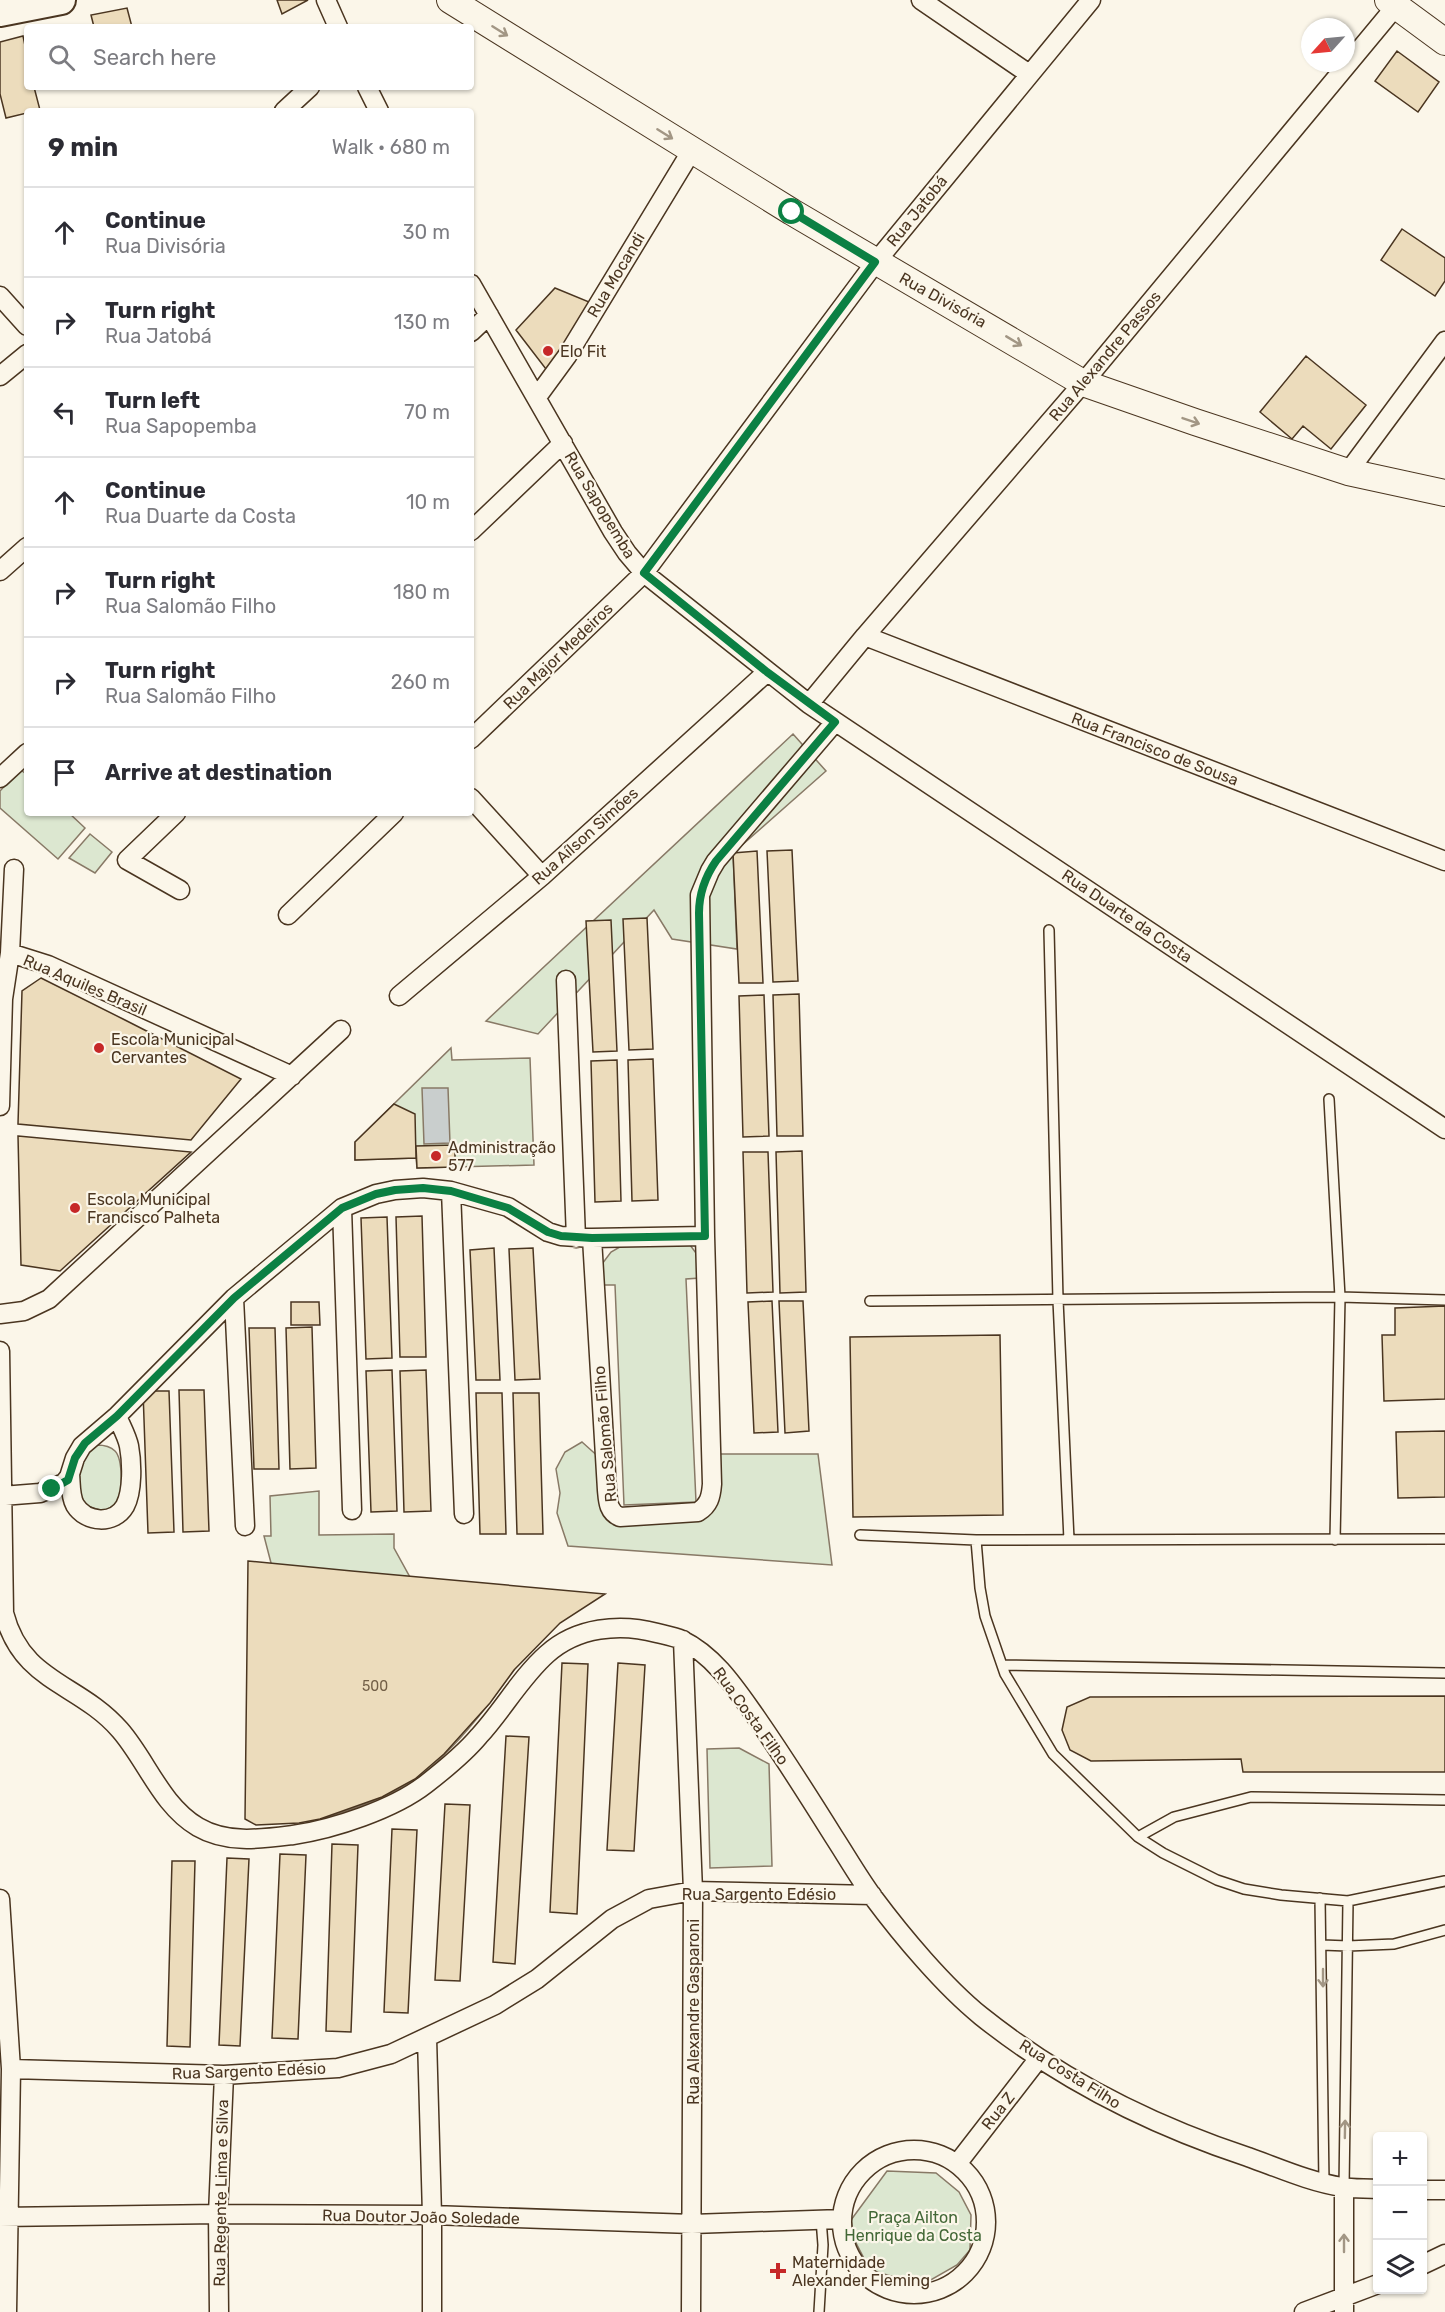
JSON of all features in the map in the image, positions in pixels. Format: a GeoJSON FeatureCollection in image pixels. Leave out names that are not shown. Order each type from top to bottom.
{"type":"FeatureCollection","features":[{"type":"Feature","properties":{"kind":"main road"},"geometry":{"type":"LineString","coordinates":[[0,12],[61,0]]}},
{"type":"Feature","properties":{"kind":"street"},"geometry":{"type":"LineString","coordinates":[[326,0],[337,24]]}},
{"type":"Feature","properties":{"kind":"street","name":"Rua Divisória"},"geometry":{"type":"LineString","coordinates":[[450,0],[875,262],[960,309],[1083,383],[1196,423],[1348,471],[1445,493]]}},
{"type":"Feature","properties":{"kind":"street"},"geometry":{"type":"LineString","coordinates":[[921,0],[1029,74]]}},
{"type":"Feature","properties":{"kind":"street","name":"Rua Jatobá"},"geometry":{"type":"LineString","coordinates":[[644,573],[875,262],[1091,0]]}},
{"type":"Feature","properties":{"kind":"street"},"geometry":{"type":"LineString","coordinates":[[1392,3],[1445,42]]}},
{"type":"Feature","properties":{"kind":"street","name":"Rua Alexandre Passos"},"geometry":{"type":"LineString","coordinates":[[809,704],[1083,383],[1392,3]]}},
{"type":"Feature","properties":{"kind":"street"},"geometry":{"type":"LineString","coordinates":[[288,108],[307,90]]}},
{"type":"Feature","properties":{"kind":"street"},"geometry":{"type":"LineString","coordinates":[[368,90],[378,108]]}},
{"type":"Feature","properties":{"kind":"street","name":"Rua Mocandi"},"geometry":{"type":"LineString","coordinates":[[537,398],[567,356],[692,150]]}},
{"type":"Feature","properties":{"kind":"street","name":"Rua Sapopemba"},"geometry":{"type":"LineString","coordinates":[[474,289],[627,553],[644,573],[809,704]]}},
{"type":"Feature","properties":{"kind":"street"},"geometry":{"type":"LineString","coordinates":[[0,296],[24,323]]}},
{"type":"Feature","properties":{"kind":"street"},"geometry":{"type":"LineString","coordinates":[[474,329],[489,315]]}},
{"type":"Feature","properties":{"kind":"street"},"geometry":{"type":"LineString","coordinates":[[1348,471],[1445,341]]}},
{"type":"Feature","properties":{"kind":"street"},"geometry":{"type":"LineString","coordinates":[[0,376],[24,356]]}},
{"type":"Feature","properties":{"kind":"street"},"geometry":{"type":"LineString","coordinates":[[474,528],[563,443]]}},
{"type":"Feature","properties":{"kind":"street"},"geometry":{"type":"LineString","coordinates":[[0,571],[24,551]]}},
{"type":"Feature","properties":{"kind":"street","name":"Rua Major Medeiros"},"geometry":{"type":"LineString","coordinates":[[474,736],[644,573]]}},
{"type":"Feature","properties":{"kind":"street","name":"Rua Francisco de Sousa"},"geometry":{"type":"LineString","coordinates":[[865,636],[1445,861]]}},
{"type":"Feature","properties":{"kind":"street","name":"Rua Aílson Simões"},"geometry":{"type":"LineString","coordinates":[[399,996],[542,876],[767,672]]}},
{"type":"Feature","properties":{"kind":"street","name":"Rua Duarte da Costa"},"geometry":{"type":"LineString","coordinates":[[809,704],[1445,1129]]}},
{"type":"Feature","properties":{"kind":"street","name":"Rua Salomão Filho"},"geometry":{"type":"LineString","coordinates":[[566,980],[584,1238],[609,1506],[614,1514],[620,1517],[698,1512],[706,1507],[711,1497],[712,1484],[705,1236],[700,895],[716,861],[835,722]]}},
{"type":"Feature","properties":{"kind":"street"},"geometry":{"type":"LineString","coordinates":[[0,778],[24,756]]}},
{"type":"Feature","properties":{"kind":"street"},"geometry":{"type":"LineString","coordinates":[[474,801],[542,876]]}},
{"type":"Feature","properties":{"kind":"street"},"geometry":{"type":"LineString","coordinates":[[173,816],[127,860],[180,890]]}},
{"type":"Feature","properties":{"kind":"street"},"geometry":{"type":"LineString","coordinates":[[288,915],[391,816]]}},
{"type":"Feature","properties":{"kind":"street"},"geometry":{"type":"LineString","coordinates":[[0,1106],[3,999],[10,953],[14,868]]}},
{"type":"Feature","properties":{"kind":"street","name":"Rua Aquiles Brasil"},"geometry":{"type":"LineString","coordinates":[[10,953],[48,965],[292,1076]]}},
{"type":"Feature","properties":{"kind":"street"},"geometry":{"type":"LineString","coordinates":[[0,1314],[24,1311],[49,1299],[341,1030]]}},
{"type":"Feature","properties":{"kind":"street"},"geometry":{"type":"LineString","coordinates":[[0,1351],[2,1496],[47,1491],[64,1483],[82,1446],[117,1416],[234,1298],[342,1208],[376,1194],[423,1188],[451,1191],[508,1208],[548,1232],[584,1238],[705,1236]]}},
{"type":"Feature","properties":{"kind":"street"},"geometry":{"type":"LineString","coordinates":[[451,1191],[464,1514]]}},
{"type":"Feature","properties":{"kind":"street"},"geometry":{"type":"LineString","coordinates":[[342,1208],[352,1510]]}},
{"type":"Feature","properties":{"kind":"street"},"geometry":{"type":"LineString","coordinates":[[234,1298],[245,1526]]}},
{"type":"Feature","properties":{"kind":"street"},"geometry":{"type":"LineString","coordinates":[[47,1491],[75,1505],[87,1517],[97,1520],[115,1516],[126,1504],[129,1492],[130,1451],[117,1416]]}},
{"type":"Feature","properties":{"kind":"street"},"geometry":{"type":"LineString","coordinates":[[70,1474],[71,1495],[75,1505]]}},
{"type":"Feature","properties":{"kind":"street","name":"Rua Costa Filho"},"geometry":{"type":"LineString","coordinates":[[2,1496],[4,1613],[16,1643],[29,1662],[84,1697],[117,1726],[143,1760],[169,1803],[197,1826],[214,1834],[242,1840],[273,1838],[336,1827],[421,1788],[476,1740],[550,1651],[572,1638],[602,1628],[634,1628],[683,1640],[724,1673],[872,1895],[943,1980],[979,2014],[1039,2058],[1103,2097],[1159,2124],[1324,2183],[1344,2188],[1373,2189]]}},
{"type":"Feature","properties":{"kind":"street","name":"Rua Alexandre Gasparoni"},"geometry":{"type":"LineString","coordinates":[[683,1640],[693,1891],[691,2312]]}},
{"type":"Feature","properties":{"kind":"street","name":"Rua Sargento Edésio"},"geometry":{"type":"LineString","coordinates":[[10,2070],[224,2075],[338,2068],[391,2054],[495,2005],[537,1979],[625,1910],[649,1899],[693,1891],[872,1895]]}},
{"type":"Feature","properties":{"kind":"street"},"geometry":{"type":"LineString","coordinates":[[0,1899],[10,2070],[5,2217],[7,2312]]}},
{"type":"Feature","properties":{"kind":"street"},"geometry":{"type":"LineString","coordinates":[[427,2038],[432,2312]]}},
{"type":"Feature","properties":{"kind":"street","name":"Rua Z"},"geometry":{"type":"LineString","coordinates":[[957,2164],[1039,2058]]}},
{"type":"Feature","properties":{"kind":"street","name":"Rua Regente Lima e Silva"},"geometry":{"type":"LineString","coordinates":[[219,2312],[218,2214],[224,2075]]}},
{"type":"Feature","properties":{"kind":"street"},"geometry":{"type":"LineString","coordinates":[[908,2150],[933,2152],[957,2164],[970,2177],[983,2202],[986,2229],[982,2247],[973,2264],[960,2277],[945,2287],[927,2293],[909,2303],[882,2287],[860,2270],[846,2246],[842,2219],[847,2194],[861,2172],[883,2157],[908,2150]]}},
{"type":"Feature","properties":{"kind":"street"},"geometry":{"type":"LineString","coordinates":[[1344,2188],[1345,2305]]}},
{"type":"Feature","properties":{"kind":"street"},"geometry":{"type":"LineString","coordinates":[[1427,2190],[1445,2190]]}},
{"type":"Feature","properties":{"kind":"street","name":"Rua Doutor João Soledade"},"geometry":{"type":"LineString","coordinates":[[5,2217],[218,2214],[432,2215],[692,2224],[842,2219]]}},
{"type":"Feature","properties":{"kind":"street"},"geometry":{"type":"LineString","coordinates":[[1427,2263],[1445,2254]]}},
{"type":"Feature","properties":{"kind":"street"},"geometry":{"type":"LineString","coordinates":[[1304,2312],[1345,2305],[1373,2287]]}},
{"type":"Feature","properties":{"kind":"lane"},"geometry":{"type":"LineString","coordinates":[[1049,930],[1058,1300],[1069,1540]]}},
{"type":"Feature","properties":{"kind":"lane"},"geometry":{"type":"LineString","coordinates":[[1329,1099],[1340,1297],[1335,1540]]}},
{"type":"Feature","properties":{"kind":"lane"},"geometry":{"type":"LineString","coordinates":[[870,1301],[1340,1297],[1445,1300]]}},
{"type":"Feature","properties":{"kind":"lane"},"geometry":{"type":"LineString","coordinates":[[860,1535],[976,1540],[1445,1539]]}},
{"type":"Feature","properties":{"kind":"lane"},"geometry":{"type":"LineString","coordinates":[[976,1540],[985,1616],[1005,1674],[1053,1754],[1138,1837],[1163,1853],[1217,1880],[1253,1890],[1348,1901],[1445,1881]]}},
{"type":"Feature","properties":{"kind":"lane"},"geometry":{"type":"LineString","coordinates":[[1002,1665],[1445,1673]]}},
{"type":"Feature","properties":{"kind":"lane"},"geometry":{"type":"LineString","coordinates":[[1138,1837],[1174,1817],[1251,1797],[1445,1800]]}},
{"type":"Feature","properties":{"kind":"lane"},"geometry":{"type":"LineString","coordinates":[[1320,1898],[1324,2183]]}},
{"type":"Feature","properties":{"kind":"lane"},"geometry":{"type":"LineString","coordinates":[[1344,2188],[1348,1901]]}},
{"type":"Feature","properties":{"kind":"lane"},"geometry":{"type":"LineString","coordinates":[[1322,1945],[1394,1944],[1445,1930]]}},
{"type":"Feature","properties":{"kind":"lane"},"geometry":{"type":"LineString","coordinates":[[819,2312],[823,2245],[821,2219]]}},
{"type":"Feature","properties":{"kind":"green space"},"geometry":{"type":"Polygon","coordinates":[[[793,734],[826,771],[733,853],[737,949],[672,939],[654,910],[538,1034],[486,1021],[793,734]]]}},
{"type":"Feature","properties":{"kind":"green space"},"geometry":{"type":"Polygon","coordinates":[[[20,769],[24,772],[24,816],[72,816],[85,828],[58,859],[0,808],[0,791],[20,769]]]}},
{"type":"Feature","properties":{"kind":"green space"},"geometry":{"type":"Polygon","coordinates":[[[90,834],[112,852],[95,873],[69,858],[90,834]]]}},
{"type":"Feature","properties":{"kind":"green space"},"geometry":{"type":"Polygon","coordinates":[[[451,1048],[452,1060],[530,1058],[534,1165],[417,1168],[416,1158],[355,1160],[355,1142],[451,1048]]]}},
{"type":"Feature","properties":{"kind":"green space"},"geometry":{"type":"Polygon","coordinates":[[[625,1244],[690,1245],[699,1257],[700,1278],[686,1279],[696,1502],[624,1505],[615,1285],[602,1285],[602,1264],[611,1252],[625,1244]]]}},
{"type":"Feature","properties":{"kind":"green space"},"geometry":{"type":"Polygon","coordinates":[[[582,1442],[601,1459],[603,1514],[698,1512],[711,1454],[818,1454],[832,1565],[568,1546],[557,1513],[560,1493],[556,1469],[565,1452],[582,1442]]]}},
{"type":"Feature","properties":{"kind":"green space"},"geometry":{"type":"Polygon","coordinates":[[[97,1445],[107,1446],[115,1451],[121,1469],[119,1499],[117,1503],[104,1511],[86,1506],[82,1499],[79,1482],[85,1456],[97,1445]]]}},
{"type":"Feature","properties":{"kind":"green space"},"geometry":{"type":"Polygon","coordinates":[[[319,1491],[319,1535],[394,1534],[394,1548],[427,1608],[461,1644],[514,1670],[468,1729],[428,1770],[380,1798],[320,1819],[294,1760],[277,1586],[264,1536],[271,1536],[270,1496],[319,1491]]]}},
{"type":"Feature","properties":{"kind":"green space"},"geometry":{"type":"Polygon","coordinates":[[[739,1748],[769,1764],[772,1866],[710,1868],[707,1749],[739,1748]]]}},
{"type":"Feature","properties":{"kind":"green space","name":"Praça Ailton Henrique da Costa"},"geometry":{"type":"Polygon","coordinates":[[[887,2171],[936,2173],[959,2192],[971,2215],[970,2250],[957,2265],[922,2285],[870,2270],[854,2239],[851,2220],[887,2171]]]}},
{"type":"Feature","properties":{"kind":"shaded area"},"geometry":{"type":"Polygon","coordinates":[[[422,1088],[448,1088],[450,1143],[424,1144],[422,1088]]]}},
{"type":"Feature","properties":{"kind":"building"},"geometry":{"type":"Polygon","coordinates":[[[277,0],[308,0],[282,14],[277,0]]]}},
{"type":"Feature","properties":{"kind":"building"},"geometry":{"type":"Polygon","coordinates":[[[127,8],[131,24],[93,24],[91,15],[127,8]]]}},
{"type":"Feature","properties":{"kind":"building"},"geometry":{"type":"Polygon","coordinates":[[[23,36],[24,90],[35,90],[39,108],[24,108],[24,114],[6,118],[0,94],[0,42],[23,36]]]}},
{"type":"Feature","properties":{"kind":"building"},"geometry":{"type":"Polygon","coordinates":[[[1397,51],[1439,82],[1418,112],[1375,81],[1397,51]]]}},
{"type":"Feature","properties":{"kind":"building"},"geometry":{"type":"Polygon","coordinates":[[[1402,229],[1445,258],[1445,281],[1435,296],[1381,260],[1402,229]]]}},
{"type":"Feature","properties":{"kind":"building","name":"Elo Fit"},"geometry":{"type":"Polygon","coordinates":[[[555,288],[594,304],[549,373],[516,330],[555,288]]]}},
{"type":"Feature","properties":{"kind":"building"},"geometry":{"type":"Polygon","coordinates":[[[1306,356],[1366,405],[1331,449],[1303,426],[1292,439],[1260,412],[1306,356]]]}},
{"type":"Feature","properties":{"kind":"building"},"geometry":{"type":"Polygon","coordinates":[[[792,850],[798,981],[773,982],[767,851],[792,850]]]}},
{"type":"Feature","properties":{"kind":"building"},"geometry":{"type":"Polygon","coordinates":[[[757,851],[763,983],[739,983],[733,853],[757,851]]]}},
{"type":"Feature","properties":{"kind":"building"},"geometry":{"type":"Polygon","coordinates":[[[647,918],[653,1049],[629,1050],[623,919],[647,918]]]}},
{"type":"Feature","properties":{"kind":"building"},"geometry":{"type":"Polygon","coordinates":[[[611,920],[617,1051],[593,1052],[586,921],[611,920]]]}},
{"type":"Feature","properties":{"kind":"building","name":"Escola Municipal Cervantes"},"geometry":{"type":"Polygon","coordinates":[[[41,978],[241,1079],[191,1140],[18,1124],[22,991],[41,978]]]}},
{"type":"Feature","properties":{"kind":"building"},"geometry":{"type":"Polygon","coordinates":[[[799,994],[803,1136],[777,1136],[773,995],[799,994]]]}},
{"type":"Feature","properties":{"kind":"building"},"geometry":{"type":"Polygon","coordinates":[[[764,995],[769,1136],[743,1137],[739,996],[764,995]]]}},
{"type":"Feature","properties":{"kind":"building"},"geometry":{"type":"Polygon","coordinates":[[[653,1059],[658,1200],[632,1201],[628,1060],[653,1059]]]}},
{"type":"Feature","properties":{"kind":"building"},"geometry":{"type":"Polygon","coordinates":[[[617,1060],[621,1201],[595,1202],[591,1061],[617,1060]]]}},
{"type":"Feature","properties":{"kind":"building"},"geometry":{"type":"Polygon","coordinates":[[[394,1104],[415,1114],[416,1158],[355,1160],[355,1142],[394,1104]]]}},
{"type":"Feature","properties":{"kind":"building","name":"Escola Municipal Francisco Palheta"},"geometry":{"type":"Polygon","coordinates":[[[18,1136],[191,1152],[60,1271],[21,1265],[18,1136]]]}},
{"type":"Feature","properties":{"kind":"building","name":"Administração 577"},"geometry":{"type":"Polygon","coordinates":[[[455,1145],[455,1167],[417,1168],[416,1146],[455,1145]]]}},
{"type":"Feature","properties":{"kind":"building"},"geometry":{"type":"Polygon","coordinates":[[[802,1151],[806,1292],[780,1293],[776,1152],[802,1151]]]}},
{"type":"Feature","properties":{"kind":"building"},"geometry":{"type":"Polygon","coordinates":[[[743,1152],[768,1152],[773,1292],[747,1293],[743,1152]]]}},
{"type":"Feature","properties":{"kind":"building"},"geometry":{"type":"Polygon","coordinates":[[[422,1216],[426,1357],[400,1357],[396,1217],[422,1216]]]}},
{"type":"Feature","properties":{"kind":"building"},"geometry":{"type":"Polygon","coordinates":[[[387,1217],[392,1358],[366,1359],[361,1218],[387,1217]]]}},
{"type":"Feature","properties":{"kind":"building"},"geometry":{"type":"Polygon","coordinates":[[[494,1248],[500,1380],[476,1380],[470,1250],[494,1248]]]}},
{"type":"Feature","properties":{"kind":"building"},"geometry":{"type":"Polygon","coordinates":[[[533,1248],[540,1379],[515,1380],[509,1249],[533,1248]]]}},
{"type":"Feature","properties":{"kind":"building"},"geometry":{"type":"Polygon","coordinates":[[[772,1301],[778,1432],[754,1433],[748,1302],[772,1301]]]}},
{"type":"Feature","properties":{"kind":"building"},"geometry":{"type":"Polygon","coordinates":[[[779,1301],[803,1301],[809,1431],[785,1433],[779,1301]]]}},
{"type":"Feature","properties":{"kind":"building"},"geometry":{"type":"Polygon","coordinates":[[[291,1302],[319,1302],[320,1325],[291,1325],[291,1302]]]}},
{"type":"Feature","properties":{"kind":"building"},"geometry":{"type":"Polygon","coordinates":[[[1445,1306],[1445,1399],[1384,1401],[1382,1335],[1395,1335],[1395,1308],[1445,1306]]]}},
{"type":"Feature","properties":{"kind":"building"},"geometry":{"type":"Polygon","coordinates":[[[312,1327],[316,1468],[290,1469],[286,1328],[312,1327]]]}},
{"type":"Feature","properties":{"kind":"building"},"geometry":{"type":"Polygon","coordinates":[[[249,1328],[275,1328],[279,1469],[254,1469],[249,1328]]]}},
{"type":"Feature","properties":{"kind":"building"},"geometry":{"type":"Polygon","coordinates":[[[1000,1335],[1003,1515],[853,1517],[850,1337],[1000,1335]]]}},
{"type":"Feature","properties":{"kind":"building"},"geometry":{"type":"Polygon","coordinates":[[[392,1370],[397,1511],[371,1512],[366,1371],[392,1370]]]}},
{"type":"Feature","properties":{"kind":"building"},"geometry":{"type":"Polygon","coordinates":[[[426,1370],[431,1511],[404,1512],[400,1371],[426,1370]]]}},
{"type":"Feature","properties":{"kind":"building"},"geometry":{"type":"Polygon","coordinates":[[[179,1390],[204,1390],[209,1531],[183,1532],[179,1390]]]}},
{"type":"Feature","properties":{"kind":"building"},"geometry":{"type":"Polygon","coordinates":[[[143,1391],[169,1391],[174,1532],[148,1533],[143,1391]]]}},
{"type":"Feature","properties":{"kind":"building"},"geometry":{"type":"Polygon","coordinates":[[[476,1393],[502,1393],[506,1534],[480,1534],[476,1393]]]}},
{"type":"Feature","properties":{"kind":"building"},"geometry":{"type":"Polygon","coordinates":[[[513,1393],[539,1393],[543,1534],[517,1534],[513,1393]]]}},
{"type":"Feature","properties":{"kind":"building"},"geometry":{"type":"Polygon","coordinates":[[[1445,1431],[1445,1497],[1398,1498],[1396,1432],[1445,1431]]]}},
{"type":"Feature","properties":{"kind":"building"},"geometry":{"type":"Polygon","coordinates":[[[248,1561],[605,1594],[560,1623],[514,1670],[490,1703],[444,1754],[415,1779],[382,1797],[320,1819],[299,1823],[256,1825],[245,1819],[248,1561]]]}},
{"type":"Feature","properties":{"kind":"building"},"geometry":{"type":"Polygon","coordinates":[[[562,1663],[588,1664],[577,1914],[550,1912],[562,1663]]]}},
{"type":"Feature","properties":{"kind":"building"},"geometry":{"type":"Polygon","coordinates":[[[618,1663],[645,1665],[634,1851],[607,1850],[618,1663]]]}},
{"type":"Feature","properties":{"kind":"building"},"geometry":{"type":"Polygon","coordinates":[[[1445,1696],[1445,1772],[1243,1772],[1241,1759],[1091,1761],[1070,1750],[1062,1730],[1067,1707],[1090,1697],[1445,1696]]]}},
{"type":"Feature","properties":{"kind":"building"},"geometry":{"type":"Polygon","coordinates":[[[506,1736],[529,1737],[515,1964],[493,1962],[506,1736]]]}},
{"type":"Feature","properties":{"kind":"building"},"geometry":{"type":"Polygon","coordinates":[[[445,1804],[470,1805],[460,1981],[435,1980],[445,1804]]]}},
{"type":"Feature","properties":{"kind":"building"},"geometry":{"type":"Polygon","coordinates":[[[392,1829],[417,1830],[408,2013],[384,2012],[392,1829]]]}},
{"type":"Feature","properties":{"kind":"building"},"geometry":{"type":"Polygon","coordinates":[[[332,1844],[358,1845],[351,2032],[326,2031],[332,1844]]]}},
{"type":"Feature","properties":{"kind":"building"},"geometry":{"type":"Polygon","coordinates":[[[280,1854],[306,1855],[298,2039],[272,2038],[280,1854]]]}},
{"type":"Feature","properties":{"kind":"building"},"geometry":{"type":"Polygon","coordinates":[[[227,1858],[249,1859],[240,2046],[219,2045],[227,1858]]]}},
{"type":"Feature","properties":{"kind":"building"},"geometry":{"type":"Polygon","coordinates":[[[172,1861],[195,1861],[190,2047],[167,2046],[172,1861]]]}},
{"type":"Feature","properties":{"kind":"place","name":"Elo Fit"},"geometry":{"type":"Point","coordinates":[548,351]}},
{"type":"Feature","properties":{"kind":"place","name":"Escola Municipal Cervantes"},"geometry":{"type":"Point","coordinates":[99,1048]}},
{"type":"Feature","properties":{"kind":"place","name":"Administração 577"},"geometry":{"type":"Point","coordinates":[436,1156]}},
{"type":"Feature","properties":{"kind":"place","name":"Escola Municipal Francisco Palheta"},"geometry":{"type":"Point","coordinates":[75,1208]}},
{"type":"Feature","properties":{"kind":"place","name":"Maternidade Alexander Fleming"},"geometry":{"type":"Point","coordinates":[778,2271]}},
{"type":"Feature","properties":{"kind":"route"},"geometry":{"type":"LineString","coordinates":[[52,1489],[68,1480],[75,1458],[85,1443],[117,1416],[234,1298],[342,1208],[376,1194],[423,1188],[451,1191],[508,1208],[548,1232],[576,1238],[705,1236],[700,895],[704,882],[716,861],[835,722],[767,672],[644,573],[875,262],[792,212]]}}]}
